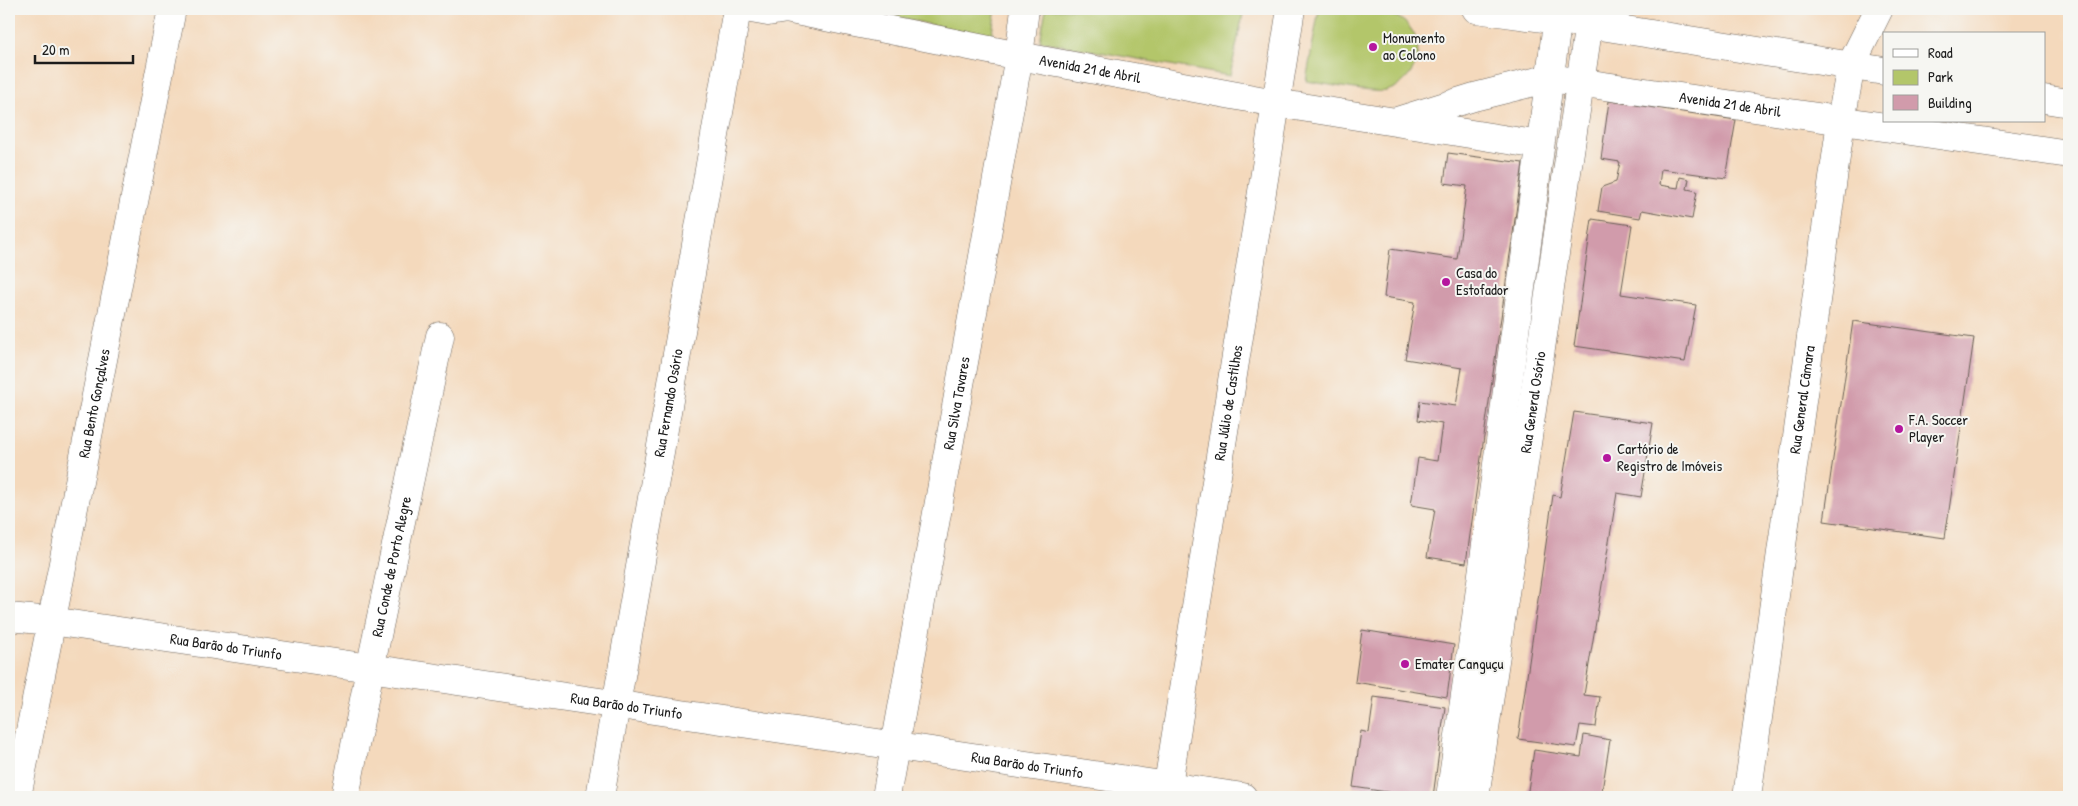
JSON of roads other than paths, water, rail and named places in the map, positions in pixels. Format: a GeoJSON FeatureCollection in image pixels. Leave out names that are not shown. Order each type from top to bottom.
{"type":"FeatureCollection","features":[{"type":"Feature","properties":{"kind":"street","name":"Rua Bento Gonçalves"},"geometry":{"type":"LineString","coordinates":[[17,797],[172,9]]}},
{"type":"Feature","properties":{"kind":"street","name":"Rua Fernando Osório"},"geometry":{"type":"LineString","coordinates":[[600,797],[614,704],[737,9]]}},
{"type":"Feature","properties":{"kind":"street","name":"Avenida 21 de Abril"},"geometry":{"type":"LineString","coordinates":[[751,9],[768,12],[787,9],[1019,56],[1276,103],[1540,145]]}},
{"type":"Feature","properties":{"kind":"street","name":"Rua Silva Tavares"},"geometry":{"type":"LineString","coordinates":[[886,797],[1019,56],[1025,9]]}},
{"type":"Feature","properties":{"kind":"street","name":"Rua Júlio de Castilhos"},"geometry":{"type":"LineString","coordinates":[[1167,792],[1291,9]]}},
{"type":"Feature","properties":{"kind":"street"},"geometry":{"type":"LineString","coordinates":[[1476,9],[1589,16],[1883,71]]}},
{"type":"Feature","properties":{"kind":"street","name":"Rua General Câmara"},"geometry":{"type":"LineString","coordinates":[[1747,797],[1841,121],[1852,66],[1878,9]]}},
{"type":"Feature","properties":{"kind":"street","name":"Rua General Osório"},"geometry":{"type":"LineString","coordinates":[[1450,797],[1558,14]]}},
{"type":"Feature","properties":{"kind":"street","name":"Rua General Osório"},"geometry":{"type":"LineString","coordinates":[[1475,797],[1589,16]]}},
{"type":"Feature","properties":{"kind":"street","name":"Avenida 21 de Abril"},"geometry":{"type":"LineString","coordinates":[[1395,122],[1474,97],[1550,78],[2069,154]]}},
{"type":"Feature","properties":{"kind":"street"},"geometry":{"type":"LineString","coordinates":[[2046,99],[2069,103]]}},
{"type":"Feature","properties":{"kind":"street","name":"Rua Conde de Porto Alegre"},"geometry":{"type":"LineString","coordinates":[[346,797],[370,670],[440,336]]}},
{"type":"Feature","properties":{"kind":"street","name":"Rua Barão do Triunfo"},"geometry":{"type":"LineString","coordinates":[[9,617],[894,746],[1167,792],[1243,797]]}},
{"type":"Feature","properties":{"kind":"place","name":"Monumento ao Colono"},"geometry":{"type":"Point","coordinates":[1373,47]}},
{"type":"Feature","properties":{"kind":"place","name":"Casa do Estofador"},"geometry":{"type":"Point","coordinates":[1446,282]}},
{"type":"Feature","properties":{"kind":"place","name":"F.A. Soccer Player"},"geometry":{"type":"Point","coordinates":[1899,429]}},
{"type":"Feature","properties":{"kind":"place","name":"Cartório de Registro de Imóveis"},"geometry":{"type":"Point","coordinates":[1607,458]}},
{"type":"Feature","properties":{"kind":"place","name":"Emater Canguçu"},"geometry":{"type":"Point","coordinates":[1405,664]}}]}
